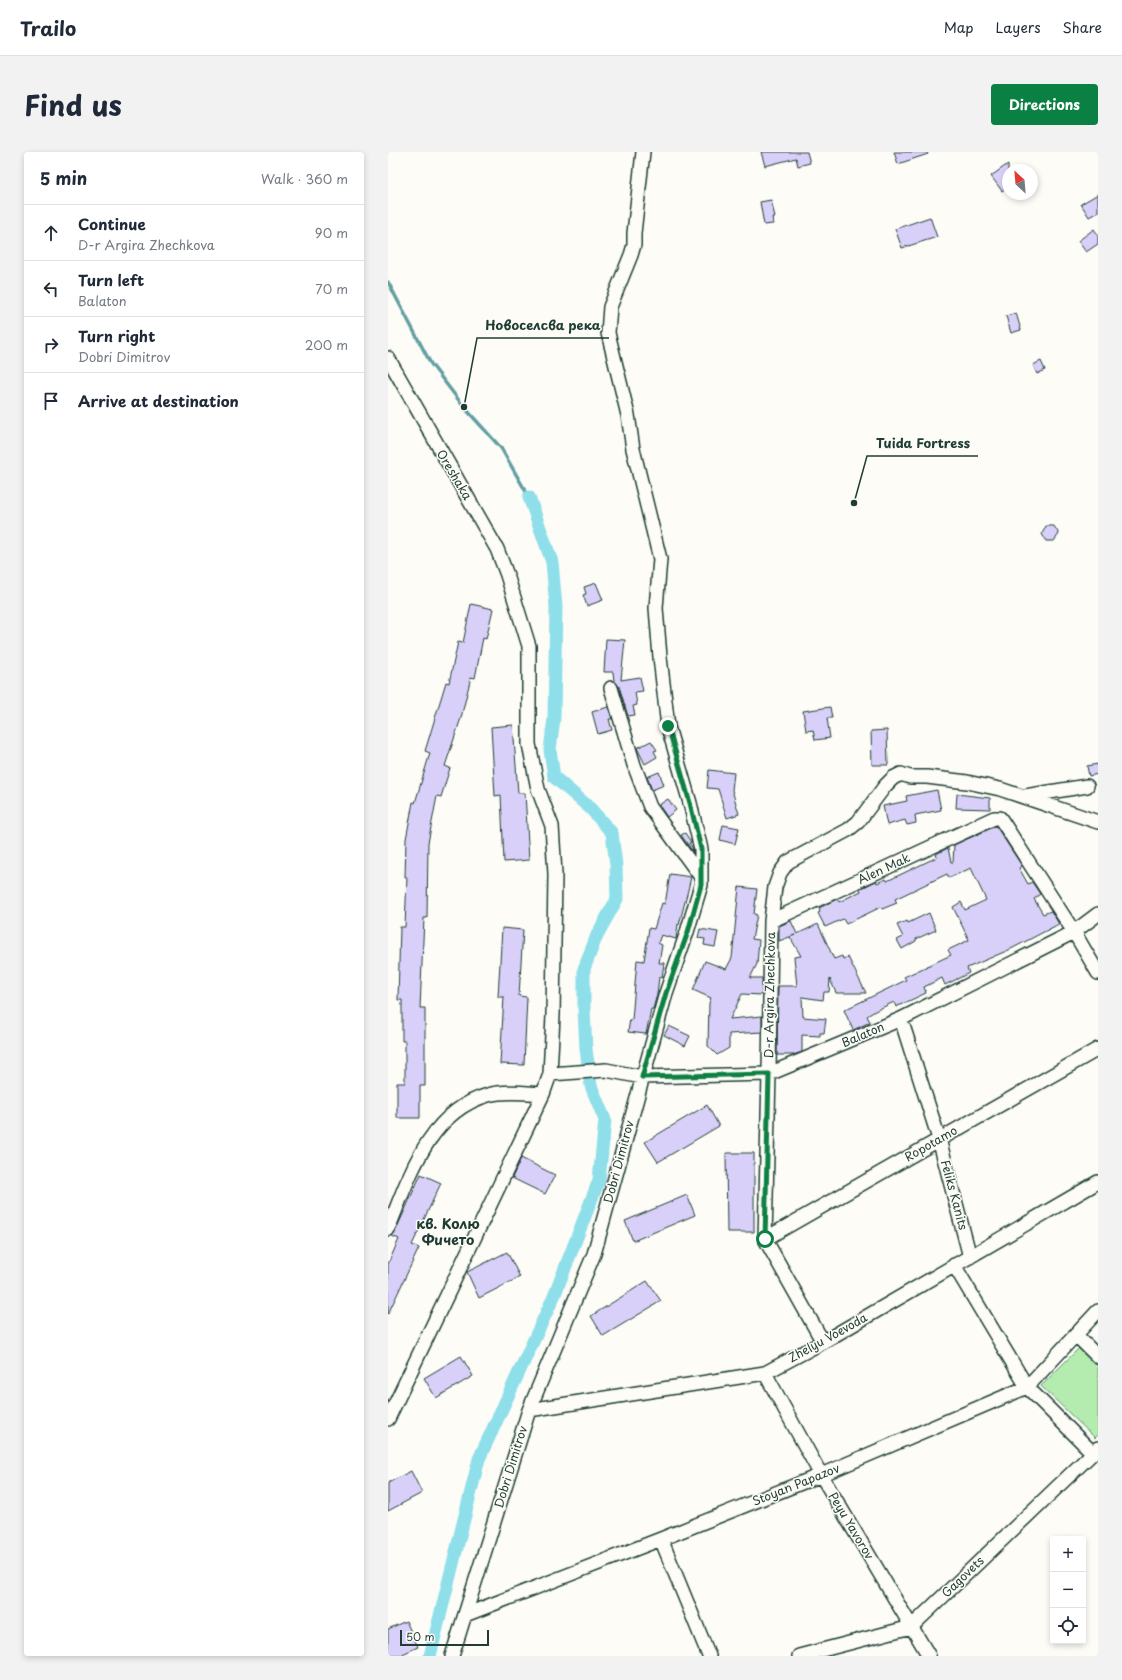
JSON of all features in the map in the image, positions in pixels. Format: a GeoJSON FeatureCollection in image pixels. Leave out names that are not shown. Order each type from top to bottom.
{"type":"FeatureCollection","features":[{"type":"Feature","properties":{"kind":"street","name":"Dobri Dimitrov"},"geometry":{"type":"LineString","coordinates":[[452,1656],[528,1410],[594,1254],[666,993],[688,932],[701,885],[701,849],[690,803],[668,726],[656,608],[660,559],[633,449],[628,414],[608,333],[610,307],[625,272],[634,245],[643,152]]}},
{"type":"Feature","properties":{"kind":"street","name":"Oreshaka"},"geometry":{"type":"LineString","coordinates":[[388,358],[497,549],[514,594],[529,646],[529,744],[538,789],[552,826],[556,874],[554,1016],[550,1074],[543,1094]]}},
{"type":"Feature","properties":{"kind":"street"},"geometry":{"type":"LineString","coordinates":[[611,688],[634,765],[650,807],[701,877]]}},
{"type":"Feature","properties":{"kind":"street","name":"D-r Argira Zhechkova"},"geometry":{"type":"LineString","coordinates":[[765,1239],[771,921],[775,887],[780,873],[788,862],[848,830],[862,818],[885,786],[893,778],[900,774],[910,777],[927,777],[967,782],[1000,789],[1023,797]]}},
{"type":"Feature","properties":{"kind":"street"},"geometry":{"type":"LineString","coordinates":[[1023,797],[1086,786]]}},
{"type":"Feature","properties":{"kind":"street"},"geometry":{"type":"LineString","coordinates":[[1023,797],[1098,822]]}},
{"type":"Feature","properties":{"kind":"street","name":"Alen Mak"},"geometry":{"type":"LineString","coordinates":[[771,921],[994,818],[998,818],[1002,821],[1074,932]]}},
{"type":"Feature","properties":{"kind":"street","name":"Balaton"},"geometry":{"type":"LineString","coordinates":[[550,1074],[606,1070],[642,1077],[769,1074],[901,1019],[1074,932],[1098,914]]}},
{"type":"Feature","properties":{"kind":"street"},"geometry":{"type":"LineString","coordinates":[[1074,932],[1098,973]]}},
{"type":"Feature","properties":{"kind":"street","name":"Feliks Kanits"},"geometry":{"type":"LineString","coordinates":[[901,1019],[939,1139],[970,1257]]}},
{"type":"Feature","properties":{"kind":"street","name":"Ropotamo"},"geometry":{"type":"LineString","coordinates":[[765,1239],[1098,1049]]}},
{"type":"Feature","properties":{"kind":"street"},"geometry":{"type":"LineString","coordinates":[[388,1229],[413,1167],[445,1119],[472,1101],[489,1094],[521,1092],[543,1094],[388,1419]]}},
{"type":"Feature","properties":{"kind":"street","name":"Zhelyu Voevoda"},"geometry":{"type":"LineString","coordinates":[[528,1410],[765,1373],[822,1342],[1098,1182]]}},
{"type":"Feature","properties":{"kind":"street"},"geometry":{"type":"LineString","coordinates":[[765,1239],[822,1342]]}},
{"type":"Feature","properties":{"kind":"street"},"geometry":{"type":"LineString","coordinates":[[954,1265],[1027,1387],[1095,1451]]}},
{"type":"Feature","properties":{"kind":"street","name":"Stoyan Papazov"},"geometry":{"type":"LineString","coordinates":[[465,1615],[821,1475],[1027,1387],[1098,1311]]}},
{"type":"Feature","properties":{"kind":"street"},"geometry":{"type":"LineString","coordinates":[[1076,1335],[1098,1357]]}},
{"type":"Feature","properties":{"kind":"street","name":"Peyu Yavorov"},"geometry":{"type":"LineString","coordinates":[[765,1373],[821,1475],[929,1656]]}},
{"type":"Feature","properties":{"kind":"street","name":"Gagovets"},"geometry":{"type":"LineString","coordinates":[[799,1656],[911,1626],[1095,1451]]}},
{"type":"Feature","properties":{"kind":"street"},"geometry":{"type":"LineString","coordinates":[[660,1539],[709,1656]]}},
{"type":"Feature","properties":{"kind":"green space"},"geometry":{"type":"Polygon","coordinates":[[[1079,1348],[1098,1366],[1098,1435],[1095,1438],[1041,1386],[1079,1348]]]}},
{"type":"Feature","properties":{"kind":"building"},"geometry":{"type":"Polygon","coordinates":[[[761,152],[807,152],[810,163],[798,166],[796,158],[765,166],[761,152]]]}},
{"type":"Feature","properties":{"kind":"building"},"geometry":{"type":"Polygon","coordinates":[[[894,152],[927,152],[928,154],[898,164],[894,152]]]}},
{"type":"Feature","properties":{"kind":"building"},"geometry":{"type":"Polygon","coordinates":[[[1002,168],[1002,191],[991,176],[1002,168]]]}},
{"type":"Feature","properties":{"kind":"building"},"geometry":{"type":"Polygon","coordinates":[[[1098,194],[1098,212],[1089,217],[1081,204],[1098,194]]]}},
{"type":"Feature","properties":{"kind":"building"},"geometry":{"type":"Polygon","coordinates":[[[771,200],[775,217],[772,217],[773,224],[764,225],[760,202],[771,200]]]}},
{"type":"Feature","properties":{"kind":"building"},"geometry":{"type":"Polygon","coordinates":[[[930,217],[937,237],[902,248],[895,229],[930,217]]]}},
{"type":"Feature","properties":{"kind":"building"},"geometry":{"type":"Polygon","coordinates":[[[1094,229],[1098,235],[1098,244],[1086,252],[1078,241],[1094,229]]]}},
{"type":"Feature","properties":{"kind":"building"},"geometry":{"type":"Polygon","coordinates":[[[1016,313],[1021,330],[1011,333],[1006,316],[1016,313]]]}},
{"type":"Feature","properties":{"kind":"building"},"geometry":{"type":"Polygon","coordinates":[[[1041,361],[1045,370],[1037,374],[1033,365],[1041,361]]]}},
{"type":"Feature","properties":{"kind":"building"},"geometry":{"type":"Polygon","coordinates":[[[1046,526],[1054,526],[1059,534],[1054,541],[1046,541],[1042,534],[1046,526]]]}},
{"type":"Feature","properties":{"kind":"building"},"geometry":{"type":"Polygon","coordinates":[[[596,583],[603,600],[587,606],[583,595],[586,594],[584,587],[596,583]]]}},
{"type":"Feature","properties":{"kind":"building"},"geometry":{"type":"Polygon","coordinates":[[[471,604],[493,609],[486,639],[483,638],[475,678],[471,677],[461,718],[445,766],[450,768],[441,797],[437,796],[428,843],[427,918],[424,918],[420,1008],[425,1008],[425,1086],[420,1086],[420,1118],[397,1118],[397,1083],[405,1083],[405,1041],[402,1041],[402,1000],[398,1000],[400,927],[405,927],[407,877],[405,877],[406,839],[413,802],[415,803],[430,753],[425,751],[446,682],[449,683],[458,642],[463,643],[471,604]]]}},
{"type":"Feature","properties":{"kind":"building"},"geometry":{"type":"Polygon","coordinates":[[[606,639],[625,640],[621,680],[640,677],[643,691],[635,692],[637,705],[633,706],[635,715],[628,716],[619,686],[614,681],[613,672],[604,672],[606,639]]]}},
{"type":"Feature","properties":{"kind":"building"},"geometry":{"type":"Polygon","coordinates":[[[608,707],[612,719],[609,719],[612,730],[598,734],[592,712],[608,707]]]}},
{"type":"Feature","properties":{"kind":"building"},"geometry":{"type":"Polygon","coordinates":[[[830,707],[832,718],[827,718],[830,738],[815,740],[813,730],[806,731],[803,711],[830,707]]]}},
{"type":"Feature","properties":{"kind":"building"},"geometry":{"type":"Polygon","coordinates":[[[513,725],[518,793],[525,793],[529,860],[504,862],[501,795],[495,796],[491,727],[513,725]]]}},
{"type":"Feature","properties":{"kind":"building"},"geometry":{"type":"Polygon","coordinates":[[[887,730],[888,765],[872,765],[871,731],[887,730]]]}},
{"type":"Feature","properties":{"kind":"building"},"geometry":{"type":"Polygon","coordinates":[[[651,741],[657,750],[654,751],[657,757],[645,764],[637,748],[651,741]]]}},
{"type":"Feature","properties":{"kind":"building"},"geometry":{"type":"Polygon","coordinates":[[[1098,764],[1098,774],[1089,776],[1087,766],[1098,764]]]}},
{"type":"Feature","properties":{"kind":"building"},"geometry":{"type":"Polygon","coordinates":[[[709,770],[734,773],[732,790],[739,814],[727,818],[718,789],[707,788],[709,770]]]}},
{"type":"Feature","properties":{"kind":"building"},"geometry":{"type":"Polygon","coordinates":[[[659,772],[664,785],[652,790],[647,777],[659,772]]]}},
{"type":"Feature","properties":{"kind":"building"},"geometry":{"type":"Polygon","coordinates":[[[937,790],[941,810],[915,815],[916,823],[907,825],[905,820],[887,825],[883,806],[907,801],[906,796],[937,790]]]}},
{"type":"Feature","properties":{"kind":"building"},"geometry":{"type":"Polygon","coordinates":[[[957,794],[990,798],[990,809],[956,808],[957,794]]]}},
{"type":"Feature","properties":{"kind":"building"},"geometry":{"type":"Polygon","coordinates":[[[668,799],[676,810],[667,817],[659,805],[668,799]]]}},
{"type":"Feature","properties":{"kind":"building"},"geometry":{"type":"Polygon","coordinates":[[[723,825],[739,828],[735,844],[720,840],[723,825]]]}},
{"type":"Feature","properties":{"kind":"building"},"geometry":{"type":"Polygon","coordinates":[[[996,826],[1022,866],[1019,868],[1028,884],[1032,882],[1040,894],[1034,899],[1043,914],[1051,911],[1059,924],[1011,949],[967,968],[969,973],[945,985],[942,978],[924,987],[926,993],[896,1007],[894,1002],[875,1011],[867,1016],[870,1022],[853,1030],[844,1010],[906,980],[904,977],[951,955],[948,950],[969,940],[953,907],[961,902],[965,910],[986,900],[971,868],[949,878],[947,874],[895,899],[897,903],[882,909],[881,907],[846,924],[843,919],[825,927],[818,913],[820,912],[819,908],[837,899],[839,902],[861,891],[860,889],[876,881],[877,883],[886,879],[887,881],[937,857],[936,854],[948,848],[951,862],[953,862],[954,845],[996,826]]]}},
{"type":"Feature","properties":{"kind":"building"},"geometry":{"type":"Polygon","coordinates":[[[685,833],[691,842],[689,843],[693,852],[681,835],[685,833]]]}},
{"type":"Feature","properties":{"kind":"building"},"geometry":{"type":"Polygon","coordinates":[[[670,874],[691,877],[679,925],[678,924],[676,939],[661,935],[658,943],[662,945],[659,963],[664,963],[662,978],[659,977],[657,994],[653,1009],[651,1009],[646,1034],[628,1032],[630,1019],[632,1020],[637,960],[644,961],[649,928],[654,929],[662,903],[665,904],[670,874]]]}},
{"type":"Feature","properties":{"kind":"building"},"geometry":{"type":"Polygon","coordinates":[[[739,887],[757,889],[754,914],[757,915],[752,939],[759,940],[757,964],[750,978],[762,978],[762,995],[742,994],[730,1019],[762,1016],[762,1032],[729,1034],[729,1048],[717,1055],[708,1046],[709,1003],[711,998],[693,990],[705,961],[726,969],[732,958],[739,887]]]}},
{"type":"Feature","properties":{"kind":"building"},"geometry":{"type":"Polygon","coordinates":[[[929,913],[936,930],[916,939],[916,941],[902,949],[897,940],[903,937],[897,925],[907,921],[908,923],[929,913]]]}},
{"type":"Feature","properties":{"kind":"building"},"geometry":{"type":"Polygon","coordinates":[[[791,921],[797,934],[818,924],[834,959],[842,956],[843,959],[848,957],[866,993],[836,993],[830,979],[829,992],[824,992],[823,1000],[802,997],[803,1017],[826,1019],[824,1033],[820,1033],[820,1036],[802,1035],[802,1052],[793,1055],[777,1055],[778,986],[797,986],[794,957],[801,956],[790,937],[795,935],[779,941],[779,926],[791,921]]]}},
{"type":"Feature","properties":{"kind":"building"},"geometry":{"type":"Polygon","coordinates":[[[502,928],[523,930],[519,996],[527,997],[524,1065],[500,1064],[504,997],[498,997],[502,928]]]}},
{"type":"Feature","properties":{"kind":"building"},"geometry":{"type":"Polygon","coordinates":[[[700,929],[718,932],[715,947],[704,945],[705,939],[698,938],[700,929]]]}},
{"type":"Feature","properties":{"kind":"building"},"geometry":{"type":"Polygon","coordinates":[[[669,1026],[690,1036],[685,1046],[664,1035],[669,1026]]]}},
{"type":"Feature","properties":{"kind":"building"},"geometry":{"type":"Polygon","coordinates":[[[707,1105],[719,1126],[658,1162],[645,1142],[707,1105]]]}},
{"type":"Feature","properties":{"kind":"building"},"geometry":{"type":"Polygon","coordinates":[[[726,1153],[754,1153],[754,1232],[727,1232],[726,1153]]]}},
{"type":"Feature","properties":{"kind":"building"},"geometry":{"type":"Polygon","coordinates":[[[521,1158],[555,1175],[545,1194],[512,1178],[521,1158]]]}},
{"type":"Feature","properties":{"kind":"building"},"geometry":{"type":"Polygon","coordinates":[[[421,1174],[441,1183],[412,1245],[419,1248],[388,1314],[388,1264],[399,1239],[392,1236],[421,1174]]]}},
{"type":"Feature","properties":{"kind":"building"},"geometry":{"type":"Polygon","coordinates":[[[687,1195],[695,1215],[633,1241],[625,1221],[687,1195]]]}},
{"type":"Feature","properties":{"kind":"building"},"geometry":{"type":"Polygon","coordinates":[[[507,1252],[520,1277],[479,1298],[467,1272],[507,1252]]]}},
{"type":"Feature","properties":{"kind":"building"},"geometry":{"type":"Polygon","coordinates":[[[647,1281],[661,1301],[603,1336],[591,1316],[647,1281]]]}},
{"type":"Feature","properties":{"kind":"building"},"geometry":{"type":"Polygon","coordinates":[[[461,1356],[473,1376],[436,1398],[424,1378],[461,1356]]]}},
{"type":"Feature","properties":{"kind":"building"},"geometry":{"type":"Polygon","coordinates":[[[411,1471],[422,1493],[388,1511],[388,1483],[411,1471]]]}},
{"type":"Feature","properties":{"kind":"building"},"geometry":{"type":"Polygon","coordinates":[[[406,1621],[418,1647],[398,1656],[388,1656],[388,1629],[406,1621]]]}},
{"type":"Feature","properties":{"kind":"waterway"},"geometry":{"type":"LineString","coordinates":[[388,282],[431,364],[464,407],[501,448],[529,497]]}},
{"type":"Feature","properties":{"kind":"waterway"},"geometry":{"type":"LineString","coordinates":[[430,1656],[479,1459],[555,1294],[599,1180],[605,1120],[591,1086],[586,1049],[584,969],[597,935],[617,899],[616,865],[612,833],[590,808],[554,777],[550,750],[554,718],[556,607],[552,562],[529,497]]}},
{"type":"Feature","properties":{"kind":"place","name":"Новоселсва река"},"geometry":{"type":"Point","coordinates":[464,407]}},
{"type":"Feature","properties":{"kind":"place","name":"Tuida Fortress"},"geometry":{"type":"Point","coordinates":[854,503]}},
{"type":"Feature","properties":{"kind":"district","name":"кв. Колю Фичето"},"geometry":{"type":"Point","coordinates":[448,1232]}},
{"type":"Feature","properties":{"kind":"route"},"geometry":{"type":"LineString","coordinates":[[668,726],[685,781],[701,849],[701,885],[688,932],[666,993],[642,1077],[769,1074],[765,1239]]}}]}
